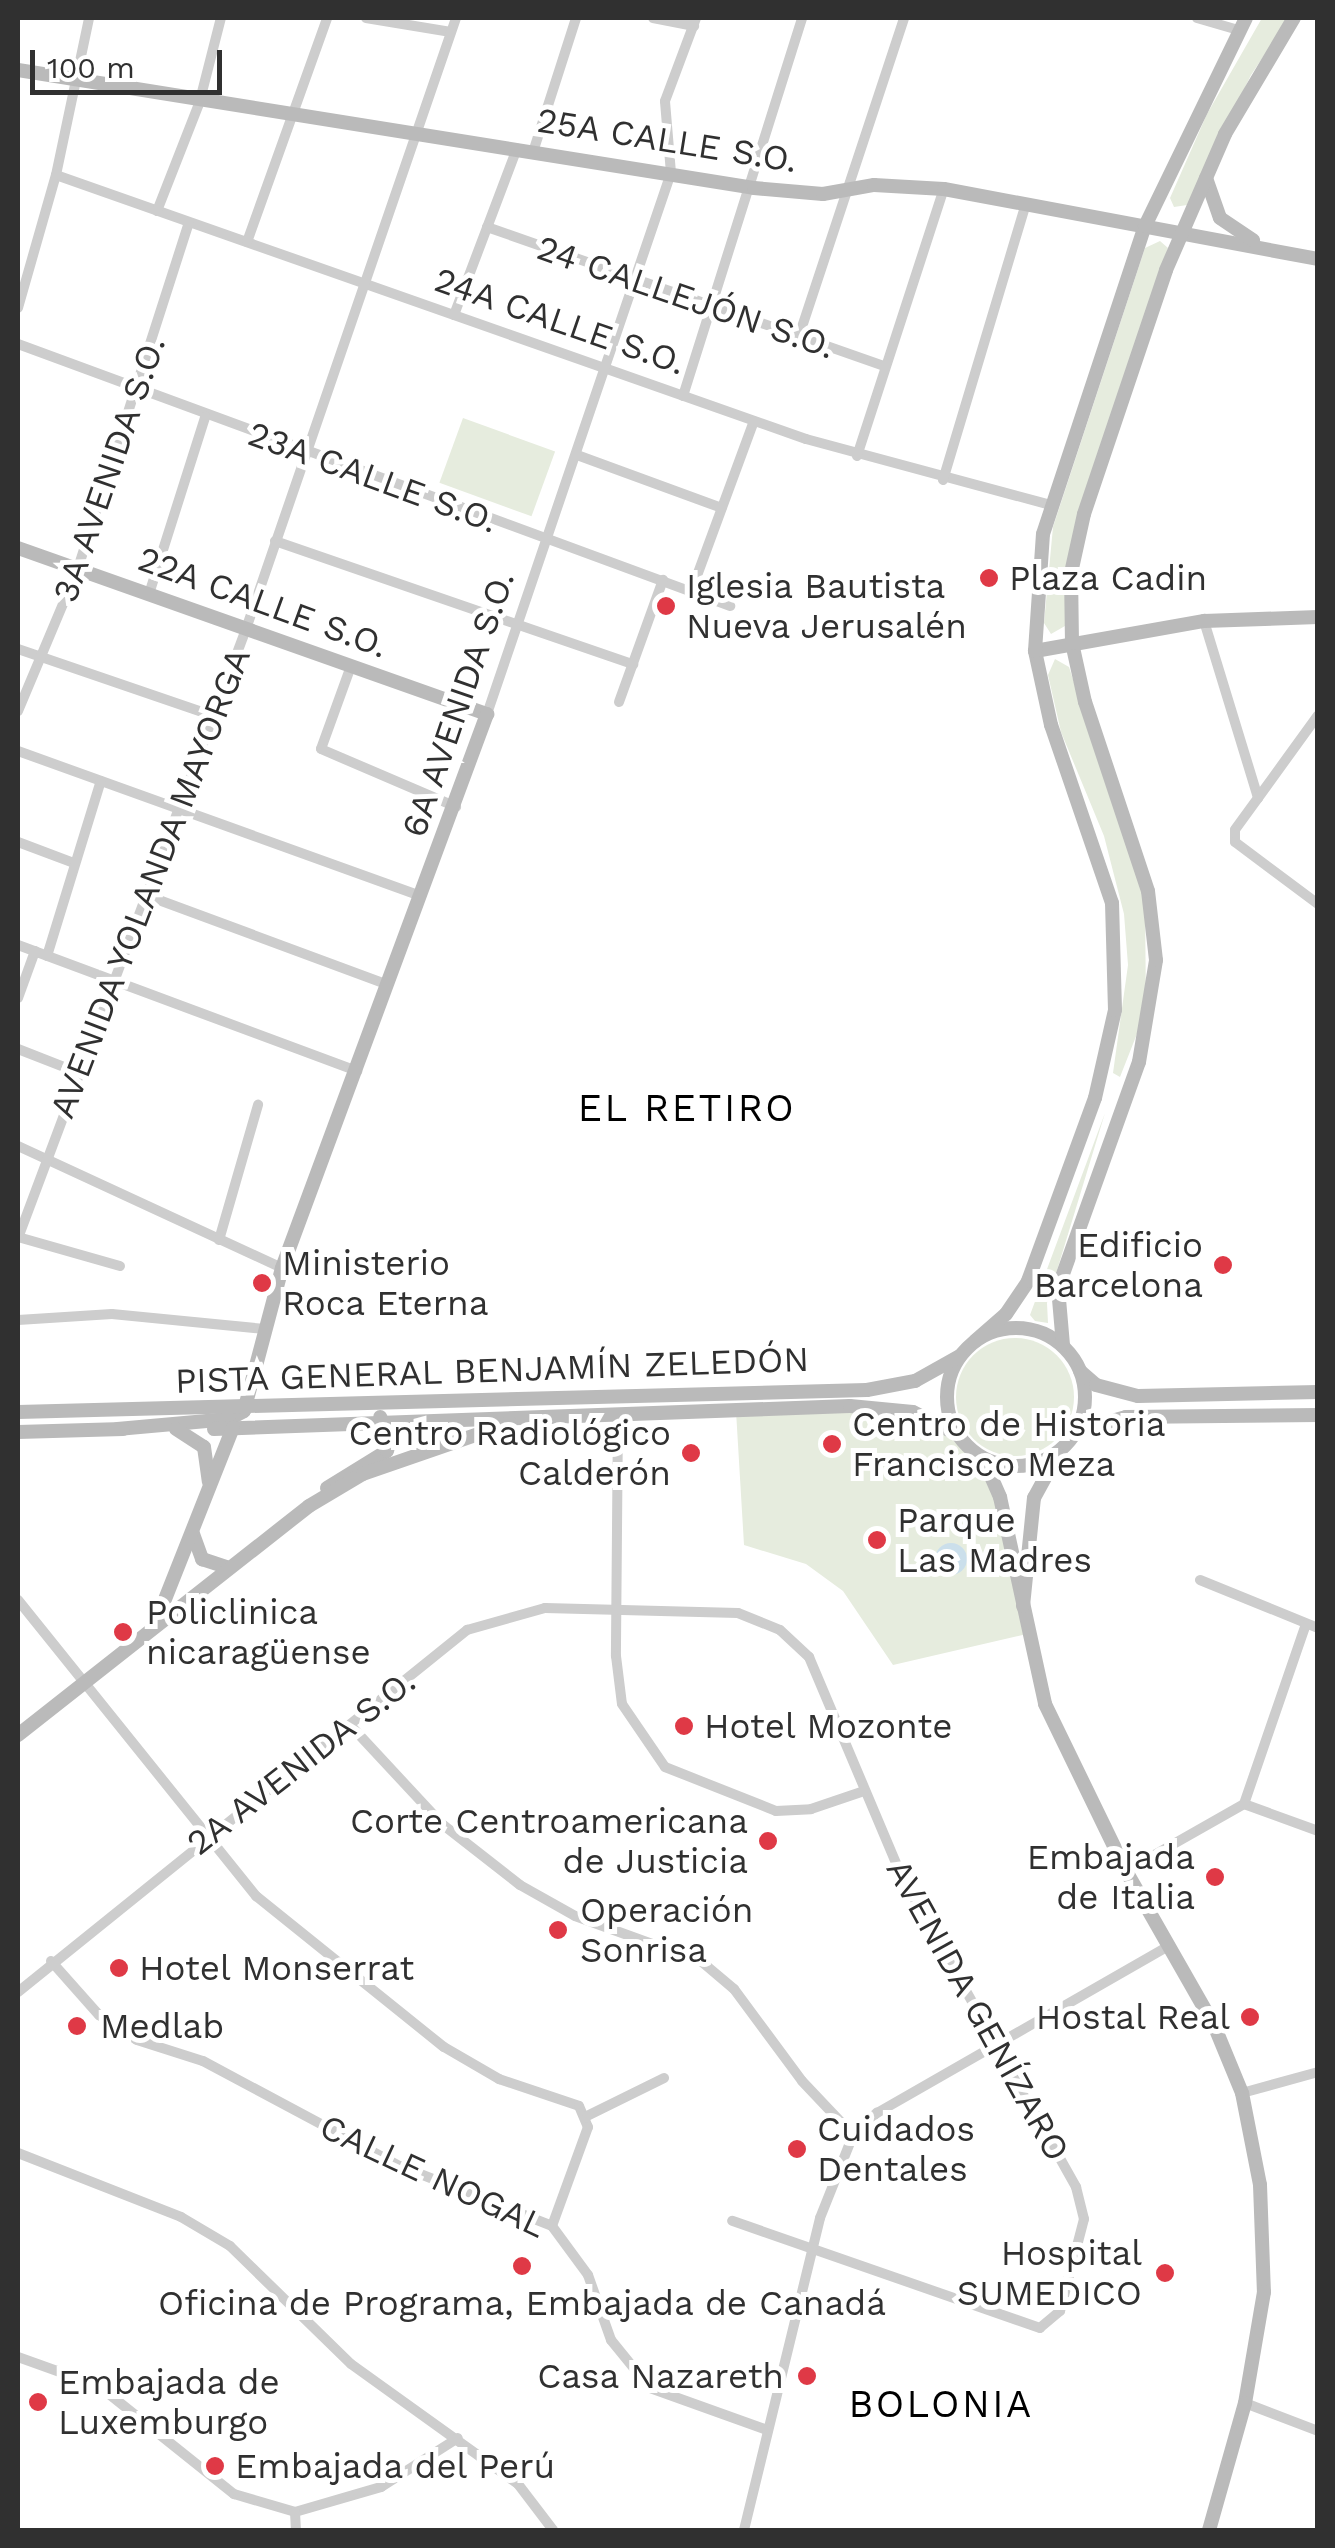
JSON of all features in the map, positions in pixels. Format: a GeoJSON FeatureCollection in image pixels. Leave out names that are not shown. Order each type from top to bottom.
{"type":"FeatureCollection","features":[{"type":"Feature","properties":{"kind":"main road"},"geometry":{"type":"LineString","coordinates":[[1294,18],[1206,172],[1181,233],[1084,514],[1071,573],[1072,643],[1085,702],[1148,890],[1156,960],[1139,1062],[1058,1288],[1062,1345],[1079,1370],[1096,1385],[1138,1396],[1318,1392]]}},
{"type":"Feature","properties":{"kind":"main road"},"geometry":{"type":"LineString","coordinates":[[1209,2530],[1245,2403],[1264,2292],[1264,2236],[1242,2093],[1214,2025],[1126,1871],[1045,1704],[1000,1498],[983,1458],[957,1434],[946,1399],[960,1356],[1006,1314],[1028,1281],[1095,1098],[1115,1010],[1112,903],[1051,724],[1034,652],[1037,568],[1050,505],[1145,226],[1242,24]]}},
{"type":"Feature","properties":{"kind":"main road","name":"25A CALLE S.O."},"geometry":{"type":"LineString","coordinates":[[18,70],[199,94],[754,188],[824,194],[849,188],[944,189],[1314,256]]}},
{"type":"Feature","properties":{"kind":"main road"},"geometry":{"type":"LineString","coordinates":[[1206,172],[1210,204],[1220,218],[1281,250]]}},
{"type":"Feature","properties":{"kind":"main road","name":"22A CALLE S.O."},"geometry":{"type":"LineString","coordinates":[[18,548],[487,714]]}},
{"type":"Feature","properties":{"kind":"main road"},"geometry":{"type":"LineString","coordinates":[[1034,652],[1204,621],[1318,617]]}},
{"type":"Feature","properties":{"kind":"main road","name":"6A AVENIDA S.O."},"geometry":{"type":"LineString","coordinates":[[246,1406],[282,1268],[456,807],[487,714]]}},
{"type":"Feature","properties":{"kind":"main road"},"geometry":{"type":"LineString","coordinates":[[975,1342],[1015,1328],[1062,1345]]}},
{"type":"Feature","properties":{"kind":"main road","name":"PISTA GENERAL BENJAMÍN ZELEDÓN"},"geometry":{"type":"LineString","coordinates":[[18,1412],[898,1386],[960,1356]]}},
{"type":"Feature","properties":{"kind":"main road"},"geometry":{"type":"LineString","coordinates":[[1022,1611],[1034,1498],[1076,1431],[1084,1400],[1079,1370]]}},
{"type":"Feature","properties":{"kind":"main road"},"geometry":{"type":"LineString","coordinates":[[618,1415],[630,1406],[740,1401],[769,1392]]}},
{"type":"Feature","properties":{"kind":"main road"},"geometry":{"type":"LineString","coordinates":[[18,1736],[227,1567],[309,1506],[364,1474],[546,1410],[616,1408],[632,1395]]}},
{"type":"Feature","properties":{"kind":"main road"},"geometry":{"type":"LineString","coordinates":[[150,1630],[233,1428],[252,1415],[362,1409],[384,1402]]}},
{"type":"Feature","properties":{"kind":"main road"},"geometry":{"type":"LineString","coordinates":[[287,1405],[322,1411]]}},
{"type":"Feature","properties":{"kind":"main road"},"geometry":{"type":"LineString","coordinates":[[117,1430],[229,1419],[246,1406]]}},
{"type":"Feature","properties":{"kind":"main road","name":"PISTA GENERAL BENJAMÍN ZELEDÓN"},"geometry":{"type":"LineString","coordinates":[[18,1432],[866,1407],[912,1412],[957,1434]]}},
{"type":"Feature","properties":{"kind":"main road"},"geometry":{"type":"LineString","coordinates":[[309,1506],[340,1476],[387,1452],[382,1421],[362,1409]]}},
{"type":"Feature","properties":{"kind":"main road"},"geometry":{"type":"LineString","coordinates":[[1076,1431],[1126,1418],[1318,1414]]}},
{"type":"Feature","properties":{"kind":"main road"},"geometry":{"type":"LineString","coordinates":[[176,1429],[206,1449],[207,1494]]}},
{"type":"Feature","properties":{"kind":"main road"},"geometry":{"type":"LineString","coordinates":[[983,1458],[1024,1465],[1062,1448]]}},
{"type":"Feature","properties":{"kind":"main road"},"geometry":{"type":"LineString","coordinates":[[193,1528],[200,1556],[227,1567]]}},
{"type":"Feature","properties":{"kind":"street"},"geometry":{"type":"LineString","coordinates":[[18,308],[56,175],[88,18]]}},
{"type":"Feature","properties":{"kind":"street"},"geometry":{"type":"LineString","coordinates":[[157,211],[199,94],[221,18]]}},
{"type":"Feature","properties":{"kind":"street"},"geometry":{"type":"LineString","coordinates":[[247,242],[326,18]]}},
{"type":"Feature","properties":{"kind":"street"},"geometry":{"type":"LineString","coordinates":[[366,18],[452,32]]}},
{"type":"Feature","properties":{"kind":"street","name":"AVENIDA YOLANDA MAYORGA"},"geometry":{"type":"LineString","coordinates":[[18,1237],[118,984],[246,629],[456,18]]}},
{"type":"Feature","properties":{"kind":"street"},"geometry":{"type":"LineString","coordinates":[[534,149],[576,18]]}},
{"type":"Feature","properties":{"kind":"street"},"geometry":{"type":"LineString","coordinates":[[653,18],[695,22]]}},
{"type":"Feature","properties":{"kind":"street"},"geometry":{"type":"LineString","coordinates":[[683,396],[754,188],[802,18]]}},
{"type":"Feature","properties":{"kind":"street"},"geometry":{"type":"LineString","coordinates":[[799,336],[904,18]]}},
{"type":"Feature","properties":{"kind":"street"},"geometry":{"type":"LineString","coordinates":[[1197,18],[1242,24]]}},
{"type":"Feature","properties":{"kind":"street","name":"6A AVENIDA S.O."},"geometry":{"type":"LineString","coordinates":[[487,714],[608,369],[610,340],[671,172],[665,101],[695,22]]}},
{"type":"Feature","properties":{"kind":"street"},"geometry":{"type":"LineString","coordinates":[[454,315],[517,146]]}},
{"type":"Feature","properties":{"kind":"street","name":"24A CALLE S.O."},"geometry":{"type":"LineString","coordinates":[[56,175],[857,456],[1050,505]]}},
{"type":"Feature","properties":{"kind":"street"},"geometry":{"type":"LineString","coordinates":[[857,456],[944,189]]}},
{"type":"Feature","properties":{"kind":"street"},"geometry":{"type":"LineString","coordinates":[[943,480],[1026,203]]}},
{"type":"Feature","properties":{"kind":"street","name":"3A AVENIDA S.O."},"geometry":{"type":"LineString","coordinates":[[18,711],[78,568],[138,392],[189,222]]}},
{"type":"Feature","properties":{"kind":"street","name":"24 CALLEJÓN S.O."},"geometry":{"type":"LineString","coordinates":[[486,228],[884,366]]}},
{"type":"Feature","properties":{"kind":"street","name":"23A CALLE S.O."},"geometry":{"type":"LineString","coordinates":[[18,344],[205,417],[730,606]]}},
{"type":"Feature","properties":{"kind":"street"},"geometry":{"type":"LineString","coordinates":[[149,594],[205,417]]}},
{"type":"Feature","properties":{"kind":"street"},"geometry":{"type":"LineString","coordinates":[[691,592],[754,421]]}},
{"type":"Feature","properties":{"kind":"street"},"geometry":{"type":"LineString","coordinates":[[578,455],[722,508]]}},
{"type":"Feature","properties":{"kind":"street"},"geometry":{"type":"LineString","coordinates":[[275,541],[634,664]]}},
{"type":"Feature","properties":{"kind":"street"},"geometry":{"type":"LineString","coordinates":[[618,702],[663,580]]}},
{"type":"Feature","properties":{"kind":"street"},"geometry":{"type":"LineString","coordinates":[[1204,621],[1258,798]]}},
{"type":"Feature","properties":{"kind":"street"},"geometry":{"type":"LineString","coordinates":[[18,648],[214,716]]}},
{"type":"Feature","properties":{"kind":"street"},"geometry":{"type":"LineString","coordinates":[[351,666],[320,749],[456,807]]}},
{"type":"Feature","properties":{"kind":"street"},"geometry":{"type":"LineString","coordinates":[[1318,715],[1235,830],[1235,842],[1318,904]]}},
{"type":"Feature","properties":{"kind":"street"},"geometry":{"type":"LineString","coordinates":[[18,750],[421,896]]}},
{"type":"Feature","properties":{"kind":"street"},"geometry":{"type":"LineString","coordinates":[[18,998],[41,953],[101,780]]}},
{"type":"Feature","properties":{"kind":"street"},"geometry":{"type":"LineString","coordinates":[[18,842],[74,863]]}},
{"type":"Feature","properties":{"kind":"street"},"geometry":{"type":"LineString","coordinates":[[148,896],[388,985]]}},
{"type":"Feature","properties":{"kind":"street"},"geometry":{"type":"LineString","coordinates":[[18,945],[357,1070]]}},
{"type":"Feature","properties":{"kind":"street"},"geometry":{"type":"LineString","coordinates":[[18,1049],[82,1074]]}},
{"type":"Feature","properties":{"kind":"street"},"geometry":{"type":"LineString","coordinates":[[219,1240],[258,1105]]}},
{"type":"Feature","properties":{"kind":"street"},"geometry":{"type":"LineString","coordinates":[[18,1146],[282,1268]]}},
{"type":"Feature","properties":{"kind":"street"},"geometry":{"type":"LineString","coordinates":[[18,1237],[120,1266]]}},
{"type":"Feature","properties":{"kind":"street"},"geometry":{"type":"LineString","coordinates":[[18,1320],[112,1314],[265,1330]]}},
{"type":"Feature","properties":{"kind":"street"},"geometry":{"type":"LineString","coordinates":[[618,1415],[617,1612],[622,1704],[665,1768],[776,1810],[811,1809],[861,1792]]}},
{"type":"Feature","properties":{"kind":"street"},"geometry":{"type":"LineString","coordinates":[[1126,1871],[1244,1804],[1312,1626],[1200,1580]]}},
{"type":"Feature","properties":{"kind":"street"},"geometry":{"type":"LineString","coordinates":[[18,1600],[256,1896],[391,2009],[499,2078],[579,2106],[587,2116]]}},
{"type":"Feature","properties":{"kind":"street","name":"2A AVENIDA S.O."},"geometry":{"type":"LineString","coordinates":[[18,1992],[51,1960],[352,1726],[467,1630],[545,1608],[617,1612]]}},
{"type":"Feature","properties":{"kind":"street","name":"AVENIDA GENÍZARO"},"geometry":{"type":"LineString","coordinates":[[617,1612],[738,1613],[780,1630],[809,1656],[861,1792],[1082,2201],[1068,2290],[1051,2324],[1030,2328],[814,2247]]}},
{"type":"Feature","properties":{"kind":"street"},"geometry":{"type":"LineString","coordinates":[[352,1726],[442,1824],[520,1885],[575,1916],[702,1962],[734,1989],[802,2082],[853,2134]]}},
{"type":"Feature","properties":{"kind":"street"},"geometry":{"type":"LineString","coordinates":[[1244,1804],[1318,1831]]}},
{"type":"Feature","properties":{"kind":"street"},"geometry":{"type":"LineString","coordinates":[[744,2530],[814,2247],[853,2134],[877,2114],[1169,1946]]}},
{"type":"Feature","properties":{"kind":"street","name":"CALLE NOGAL"},"geometry":{"type":"LineString","coordinates":[[51,1960],[98,2015],[138,2040],[204,2061],[400,2166],[552,2226],[588,2275],[611,2340],[650,2388],[767,2430]]}},
{"type":"Feature","properties":{"kind":"street"},"geometry":{"type":"LineString","coordinates":[[1242,2093],[1318,2072]]}},
{"type":"Feature","properties":{"kind":"street"},"geometry":{"type":"LineString","coordinates":[[552,2226],[587,2116],[664,2078]]}},
{"type":"Feature","properties":{"kind":"street"},"geometry":{"type":"LineString","coordinates":[[18,2154],[182,2217],[230,2246],[352,2364],[518,2484],[553,2530]]}},
{"type":"Feature","properties":{"kind":"street"},"geometry":{"type":"LineString","coordinates":[[732,2221],[814,2247]]}},
{"type":"Feature","properties":{"kind":"street"},"geometry":{"type":"LineString","coordinates":[[18,2357],[99,2386],[234,2494],[295,2512],[324,2508],[381,2487],[458,2438]]}},
{"type":"Feature","properties":{"kind":"street"},"geometry":{"type":"LineString","coordinates":[[1245,2403],[1318,2431]]}},
{"type":"Feature","properties":{"kind":"street"},"geometry":{"type":"LineString","coordinates":[[295,2512],[296,2530]]}},
{"type":"Feature","properties":{"kind":"shaded area"},"geometry":{"type":"Polygon","coordinates":[[[1262,18],[1289,18],[1251,75],[1187,205],[1174,207],[1170,198],[1207,114],[1262,18]]]}},
{"type":"Feature","properties":{"kind":"shaded area"},"geometry":{"type":"Polygon","coordinates":[[[1160,241],[1168,248],[1076,522],[1065,626],[1051,634],[1044,623],[1053,527],[1145,248],[1160,241]]]}},
{"type":"Feature","properties":{"kind":"shaded area"},"geometry":{"type":"Polygon","coordinates":[[[463,418],[555,452],[531,516],[439,483],[463,418]]]}},
{"type":"Feature","properties":{"kind":"shaded area"},"geometry":{"type":"Polygon","coordinates":[[[1055,659],[1069,667],[1145,901],[1146,1011],[1120,1077],[1113,1073],[1128,965],[1124,914],[1104,836],[1061,732],[1048,675],[1055,659]]]}},
{"type":"Feature","properties":{"kind":"shaded area"},"geometry":{"type":"Polygon","coordinates":[[[1105,1113],[1047,1303],[1048,1323],[1035,1321],[1030,1315],[1105,1113]]]}},
{"type":"Feature","properties":{"kind":"shaded area"},"geometry":{"type":"Polygon","coordinates":[[[1015,1338],[1038,1342],[1057,1355],[1070,1374],[1074,1397],[1070,1420],[1057,1439],[1038,1452],[1015,1456],[992,1452],[973,1439],[960,1420],[956,1397],[960,1374],[973,1355],[992,1342],[1015,1338]]]}},
{"type":"Feature","properties":{"kind":"shaded area","name":"Parque Las Madres"},"geometry":{"type":"Polygon","coordinates":[[[895,1409],[957,1434],[983,1458],[1000,1499],[1027,1634],[893,1665],[843,1591],[806,1564],[744,1545],[736,1411],[895,1409]]]}},
{"type":"Feature","properties":{"kind":"water"},"geometry":{"type":"Polygon","coordinates":[[[951,1543],[962,1548],[967,1559],[962,1570],[951,1575],[940,1570],[935,1559],[940,1548],[951,1543]]]}},
{"type":"Feature","properties":{"kind":"place","name":"Plaza Cadin"},"geometry":{"type":"Point","coordinates":[989,578]}},
{"type":"Feature","properties":{"kind":"place","name":"Iglesia Bautista Nueva Jerusalén"},"geometry":{"type":"Point","coordinates":[666,606]}},
{"type":"Feature","properties":{"kind":"place","name":"Edificio Barcelona"},"geometry":{"type":"Point","coordinates":[1223,1265]}},
{"type":"Feature","properties":{"kind":"place","name":"Ministerio Roca Eterna"},"geometry":{"type":"Point","coordinates":[262,1283]}},
{"type":"Feature","properties":{"kind":"place","name":"Centro de Historia Francisco Meza"},"geometry":{"type":"Point","coordinates":[832,1444]}},
{"type":"Feature","properties":{"kind":"place","name":"Centro Radiológico Calderón"},"geometry":{"type":"Point","coordinates":[691,1453]}},
{"type":"Feature","properties":{"kind":"place","name":"Parque Las Madres"},"geometry":{"type":"Point","coordinates":[877,1540]}},
{"type":"Feature","properties":{"kind":"place","name":"Policlinica nicaragüense"},"geometry":{"type":"Point","coordinates":[123,1632]}},
{"type":"Feature","properties":{"kind":"place","name":"Hotel Mozonte"},"geometry":{"type":"Point","coordinates":[684,1726]}},
{"type":"Feature","properties":{"kind":"place","name":"Corte Centroamericana de Justicia"},"geometry":{"type":"Point","coordinates":[768,1841]}},
{"type":"Feature","properties":{"kind":"place","name":"Embajada de Italia"},"geometry":{"type":"Point","coordinates":[1215,1877]}},
{"type":"Feature","properties":{"kind":"place","name":"Operación Sonrisa"},"geometry":{"type":"Point","coordinates":[558,1930]}},
{"type":"Feature","properties":{"kind":"place","name":"Hotel Monserrat"},"geometry":{"type":"Point","coordinates":[119,1968]}},
{"type":"Feature","properties":{"kind":"place","name":"Hostal Real"},"geometry":{"type":"Point","coordinates":[1250,2017]}},
{"type":"Feature","properties":{"kind":"place","name":"Medlab"},"geometry":{"type":"Point","coordinates":[77,2026]}},
{"type":"Feature","properties":{"kind":"place","name":"Cuidados Dentales"},"geometry":{"type":"Point","coordinates":[797,2149]}},
{"type":"Feature","properties":{"kind":"place","name":"Oficina de Programa, Embajada de Canadá"},"geometry":{"type":"Point","coordinates":[522,2266]}},
{"type":"Feature","properties":{"kind":"place","name":"Hospital SUMEDICO"},"geometry":{"type":"Point","coordinates":[1165,2273]}},
{"type":"Feature","properties":{"kind":"place","name":"Casa Nazareth"},"geometry":{"type":"Point","coordinates":[807,2376]}},
{"type":"Feature","properties":{"kind":"place","name":"Embajada de Luxemburgo"},"geometry":{"type":"Point","coordinates":[38,2402]}},
{"type":"Feature","properties":{"kind":"place","name":"Embajada del Perú"},"geometry":{"type":"Point","coordinates":[215,2466]}},
{"type":"Feature","properties":{"kind":"district","name":"EL RETIRO"},"geometry":{"type":"Point","coordinates":[687,1109]}},
{"type":"Feature","properties":{"kind":"district","name":"BOLONIA"},"geometry":{"type":"Point","coordinates":[941,2405]}}]}
